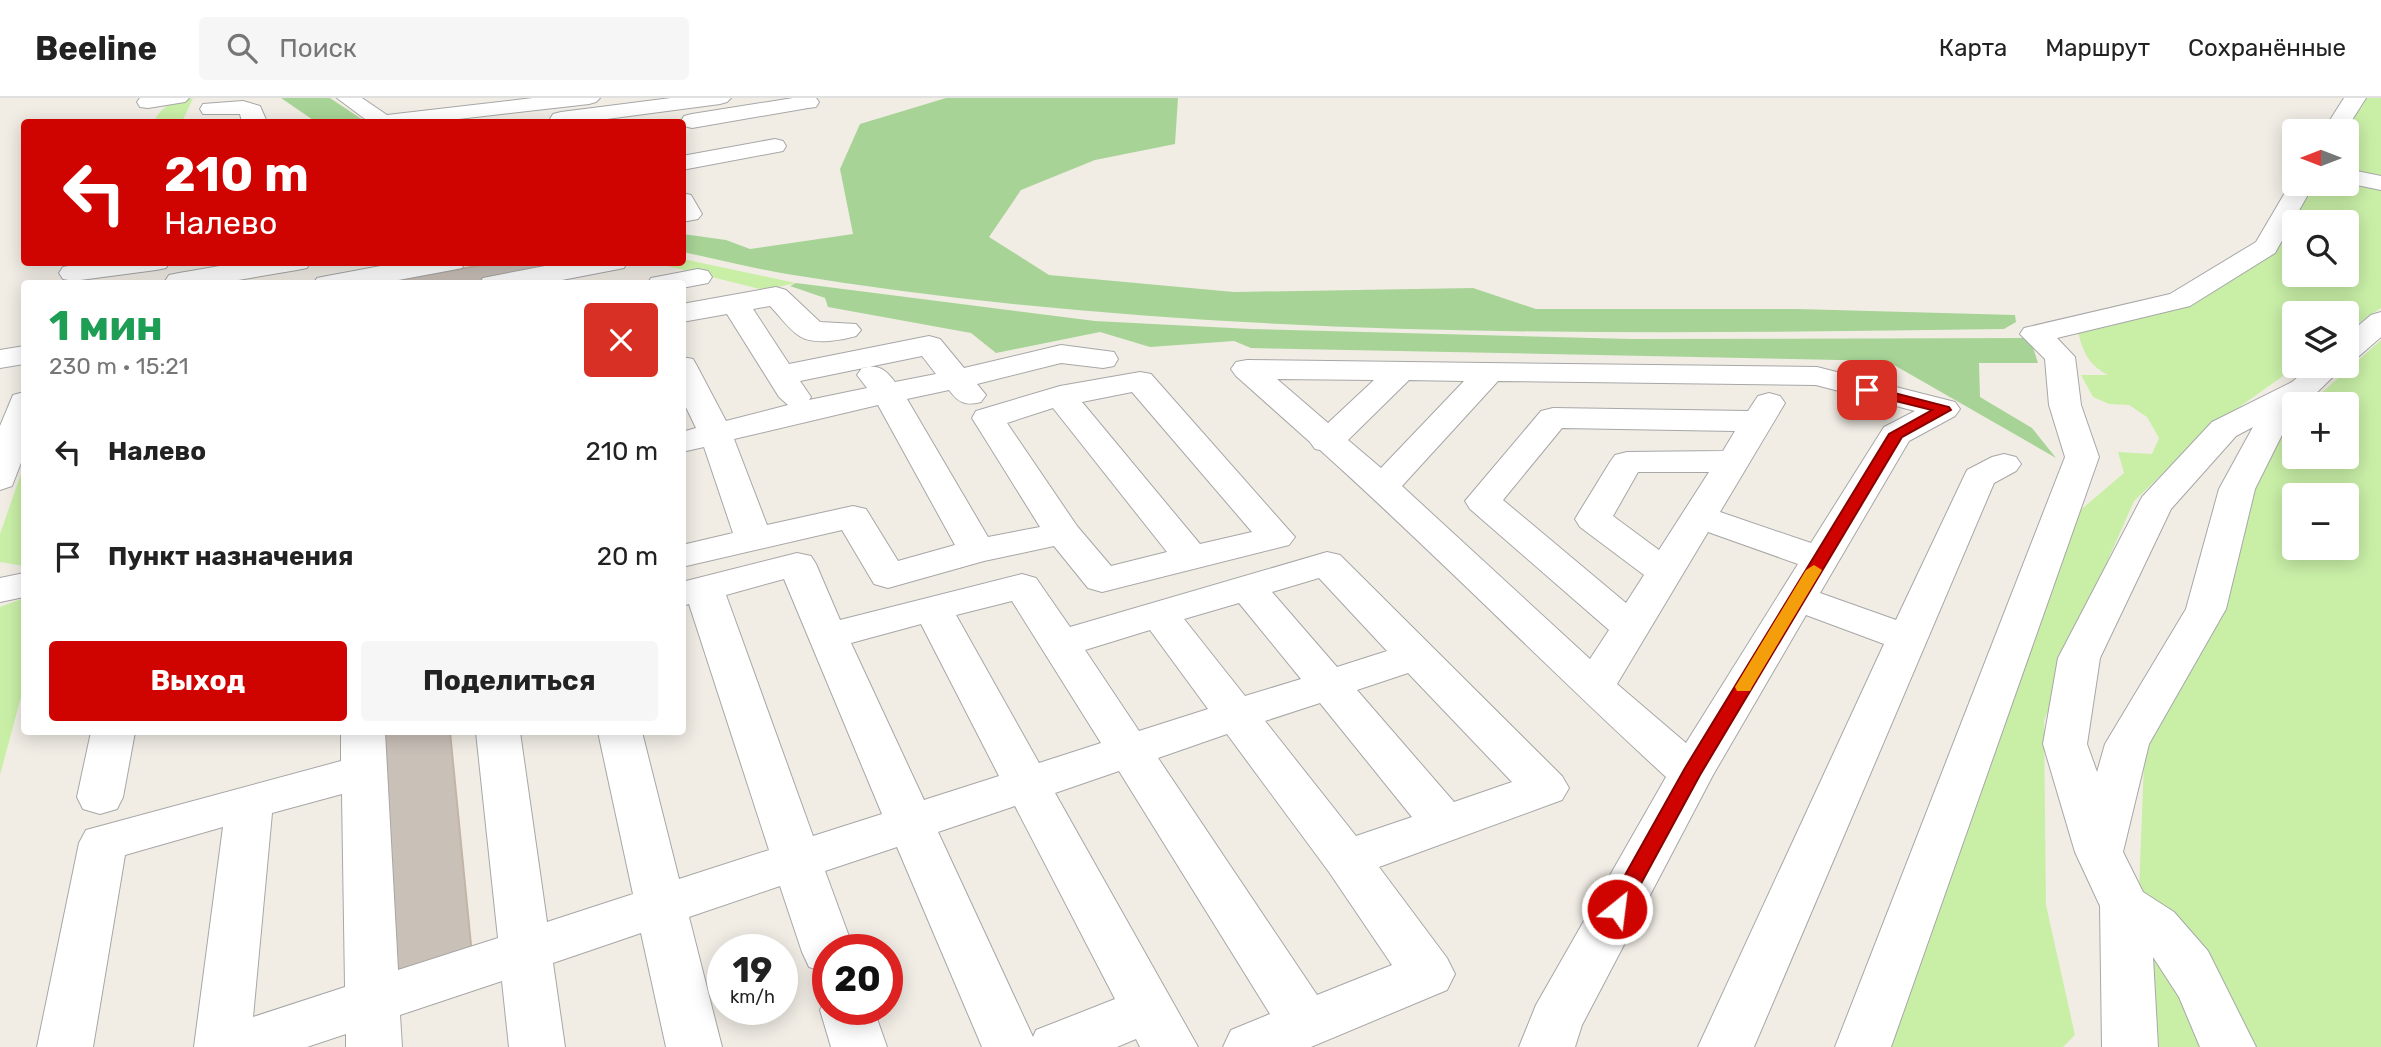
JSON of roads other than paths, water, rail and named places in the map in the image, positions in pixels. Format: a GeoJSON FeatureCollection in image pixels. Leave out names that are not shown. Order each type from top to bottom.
{"type":"FeatureCollection","features":[{"type":"Feature","properties":{"kind":"lane"},"geometry":{"type":"LineString","coordinates":[[140,119],[148,100],[178,98]]}},
{"type":"Feature","properties":{"kind":"lane"},"geometry":{"type":"LineString","coordinates":[[355,103],[438,98]]}},
{"type":"Feature","properties":{"kind":"lane"},"geometry":{"type":"LineString","coordinates":[[408,119],[589,98]]}},
{"type":"Feature","properties":{"kind":"lane"},"geometry":{"type":"LineString","coordinates":[[558,119],[720,98]]}},
{"type":"Feature","properties":{"kind":"lane"},"geometry":{"type":"LineString","coordinates":[[2342,119],[2355,98]]}},
{"type":"Feature","properties":{"kind":"lane"},"geometry":{"type":"LineString","coordinates":[[686,121],[808,102]]}},
{"type":"Feature","properties":{"kind":"lane"},"geometry":{"type":"LineString","coordinates":[[355,103],[378,119]]}},
{"type":"Feature","properties":{"kind":"lane"},"geometry":{"type":"LineString","coordinates":[[211,109],[243,107],[252,111],[248,119]]}},
{"type":"Feature","properties":{"kind":"lane"},"geometry":{"type":"LineString","coordinates":[[686,142],[794,124]]}},
{"type":"Feature","properties":{"kind":"lane"},"geometry":{"type":"LineString","coordinates":[[686,162],[775,146]]}},
{"type":"Feature","properties":{"kind":"lane"},"geometry":{"type":"LineString","coordinates":[[2359,178],[2381,183]]}},
{"type":"Feature","properties":{"kind":"lane"},"geometry":{"type":"LineString","coordinates":[[1863,1047],[2082,457],[2065,405],[2060,357],[2035,334],[2180,300],[2266,247],[2295,196]]}},
{"type":"Feature","properties":{"kind":"lane"},"geometry":{"type":"LineString","coordinates":[[73,273],[126,266]]}},
{"type":"Feature","properties":{"kind":"lane"},"geometry":{"type":"LineString","coordinates":[[180,276],[264,266]]}},
{"type":"Feature","properties":{"kind":"lane"},"geometry":{"type":"LineString","coordinates":[[350,280],[429,266]]}},
{"type":"Feature","properties":{"kind":"lane"},"geometry":{"type":"LineString","coordinates":[[516,280],[592,266]]}},
{"type":"Feature","properties":{"kind":"lane"},"geometry":{"type":"LineString","coordinates":[[682,280],[698,277]]}},
{"type":"Feature","properties":{"kind":"lane"},"geometry":{"type":"LineString","coordinates":[[686,312],[776,296],[812,331],[854,344],[929,345],[988,418],[1063,533],[1101,580],[1276,537],[1140,381],[1060,396],[988,418]]}},
{"type":"Feature","properties":{"kind":"lane"},"geometry":{"type":"LineString","coordinates":[[735,304],[782,375],[802,411]]}},
{"type":"Feature","properties":{"kind":"lane"},"geometry":{"type":"LineString","coordinates":[[2359,340],[2381,321]]}},
{"type":"Feature","properties":{"kind":"lane"},"geometry":{"type":"LineString","coordinates":[[782,375],[854,344]]}},
{"type":"Feature","properties":{"kind":"lane"},"geometry":{"type":"LineString","coordinates":[[854,344],[887,393],[976,551]]}},
{"type":"Feature","properties":{"kind":"lane"},"geometry":{"type":"LineString","coordinates":[[686,441],[802,411],[958,379],[1061,354],[1103,359]]}},
{"type":"Feature","properties":{"kind":"lane"},"geometry":{"type":"LineString","coordinates":[[0,359],[21,356]]}},
{"type":"Feature","properties":{"kind":"lane"},"geometry":{"type":"LineString","coordinates":[[1547,1047],[1555,1022],[1691,773],[1896,434],[1944,410],[1817,376],[1247,369],[1327,442],[1382,487],[1594,687],[1691,773]]}},
{"type":"Feature","properties":{"kind":"lane"},"geometry":{"type":"LineString","coordinates":[[1327,442],[1401,371]]}},
{"type":"Feature","properties":{"kind":"lane"},"geometry":{"type":"LineString","coordinates":[[1382,487],[1490,372]]}},
{"type":"Feature","properties":{"kind":"lane"},"geometry":{"type":"LineString","coordinates":[[686,374],[716,434],[753,538]]}},
{"type":"Feature","properties":{"kind":"lane"},"geometry":{"type":"LineString","coordinates":[[1594,687],[1735,461],[1756,421],[1789,375]]}},
{"type":"Feature","properties":{"kind":"lane"},"geometry":{"type":"LineString","coordinates":[[2130,1047],[2125,906],[2099,852],[2065,744],[2079,658],[2155,505],[2224,429],[2314,378]]}},
{"type":"Feature","properties":{"kind":"lane"},"geometry":{"type":"LineString","coordinates":[[2099,852],[2127,744],[2206,609],[2237,489],[2269,428],[2315,378]]}},
{"type":"Feature","properties":{"kind":"lane"},"geometry":{"type":"LineString","coordinates":[[1060,396],[1192,559]]}},
{"type":"Feature","properties":{"kind":"lane"},"geometry":{"type":"LineString","coordinates":[[0,479],[21,412]]}},
{"type":"Feature","properties":{"kind":"lane"},"geometry":{"type":"LineString","coordinates":[[1630,628],[1483,501],[1553,418],[1756,421]]}},
{"type":"Feature","properties":{"kind":"lane"},"geometry":{"type":"LineString","coordinates":[[1665,573],[1593,519],[1627,462],[1735,461]]}},
{"type":"Feature","properties":{"kind":"lane"},"geometry":{"type":"LineString","coordinates":[[1726,1047],[1979,477],[2004,464]]}},
{"type":"Feature","properties":{"kind":"lane"},"geometry":{"type":"LineString","coordinates":[[690,580],[753,538],[853,517],[888,576],[976,551],[1063,533]]}},
{"type":"Feature","properties":{"kind":"lane"},"geometry":{"type":"LineString","coordinates":[[1700,517],[1821,559]]}},
{"type":"Feature","properties":{"kind":"lane"},"geometry":{"type":"LineString","coordinates":[[1059,644],[1327,563],[1546,788],[1346,859]]}},
{"type":"Feature","properties":{"kind":"lane"},"geometry":{"type":"LineString","coordinates":[[690,580],[797,564],[1010,1047]]}},
{"type":"Feature","properties":{"kind":"lane"},"geometry":{"type":"LineString","coordinates":[[690,580],[798,861],[822,934]]}},
{"type":"Feature","properties":{"kind":"lane"},"geometry":{"type":"LineString","coordinates":[[0,590],[21,586]]}},
{"type":"Feature","properties":{"kind":"lane"},"geometry":{"type":"LineString","coordinates":[[827,636],[1022,586],[1307,1024]]}},
{"type":"Feature","properties":{"kind":"lane"},"geometry":{"type":"LineString","coordinates":[[1247,587],[1445,824]]}},
{"type":"Feature","properties":{"kind":"lane"},"geometry":{"type":"LineString","coordinates":[[1797,598],[1907,638]]}},
{"type":"Feature","properties":{"kind":"lane"},"geometry":{"type":"LineString","coordinates":[[933,609],[1159,1028],[1056,1047]]}},
{"type":"Feature","properties":{"kind":"lane"},"geometry":{"type":"LineString","coordinates":[[1159,614],[1346,859],[1428,974],[1251,1047]]}},
{"type":"Feature","properties":{"kind":"lane"},"geometry":{"type":"LineString","coordinates":[[235,1047],[373,1025],[525,951],[1415,656]]}},
{"type":"Feature","properties":{"kind":"lane"},"geometry":{"type":"LineString","coordinates":[[100,797],[112,735]]}},
{"type":"Feature","properties":{"kind":"lane"},"geometry":{"type":"LineString","coordinates":[[498,735],[537,1047]]}},
{"type":"Feature","properties":{"kind":"lane"},"geometry":{"type":"LineString","coordinates":[[621,735],[694,1047]]}},
{"type":"Feature","properties":{"kind":"lane"},"geometry":{"type":"LineString","coordinates":[[65,1047],[103,843],[250,803],[364,751],[373,1025]]}},
{"type":"Feature","properties":{"kind":"lane"},"geometry":{"type":"LineString","coordinates":[[222,1047],[250,803]]}},
{"type":"Feature","properties":{"kind":"lane"},"geometry":{"type":"LineString","coordinates":[[2125,906],[2158,929],[2180,955],[2206,996],[2228,1047]]}},
{"type":"Feature","properties":{"kind":"lane"},"geometry":{"type":"LineString","coordinates":[[852,1025],[859,1047]]}}]}
